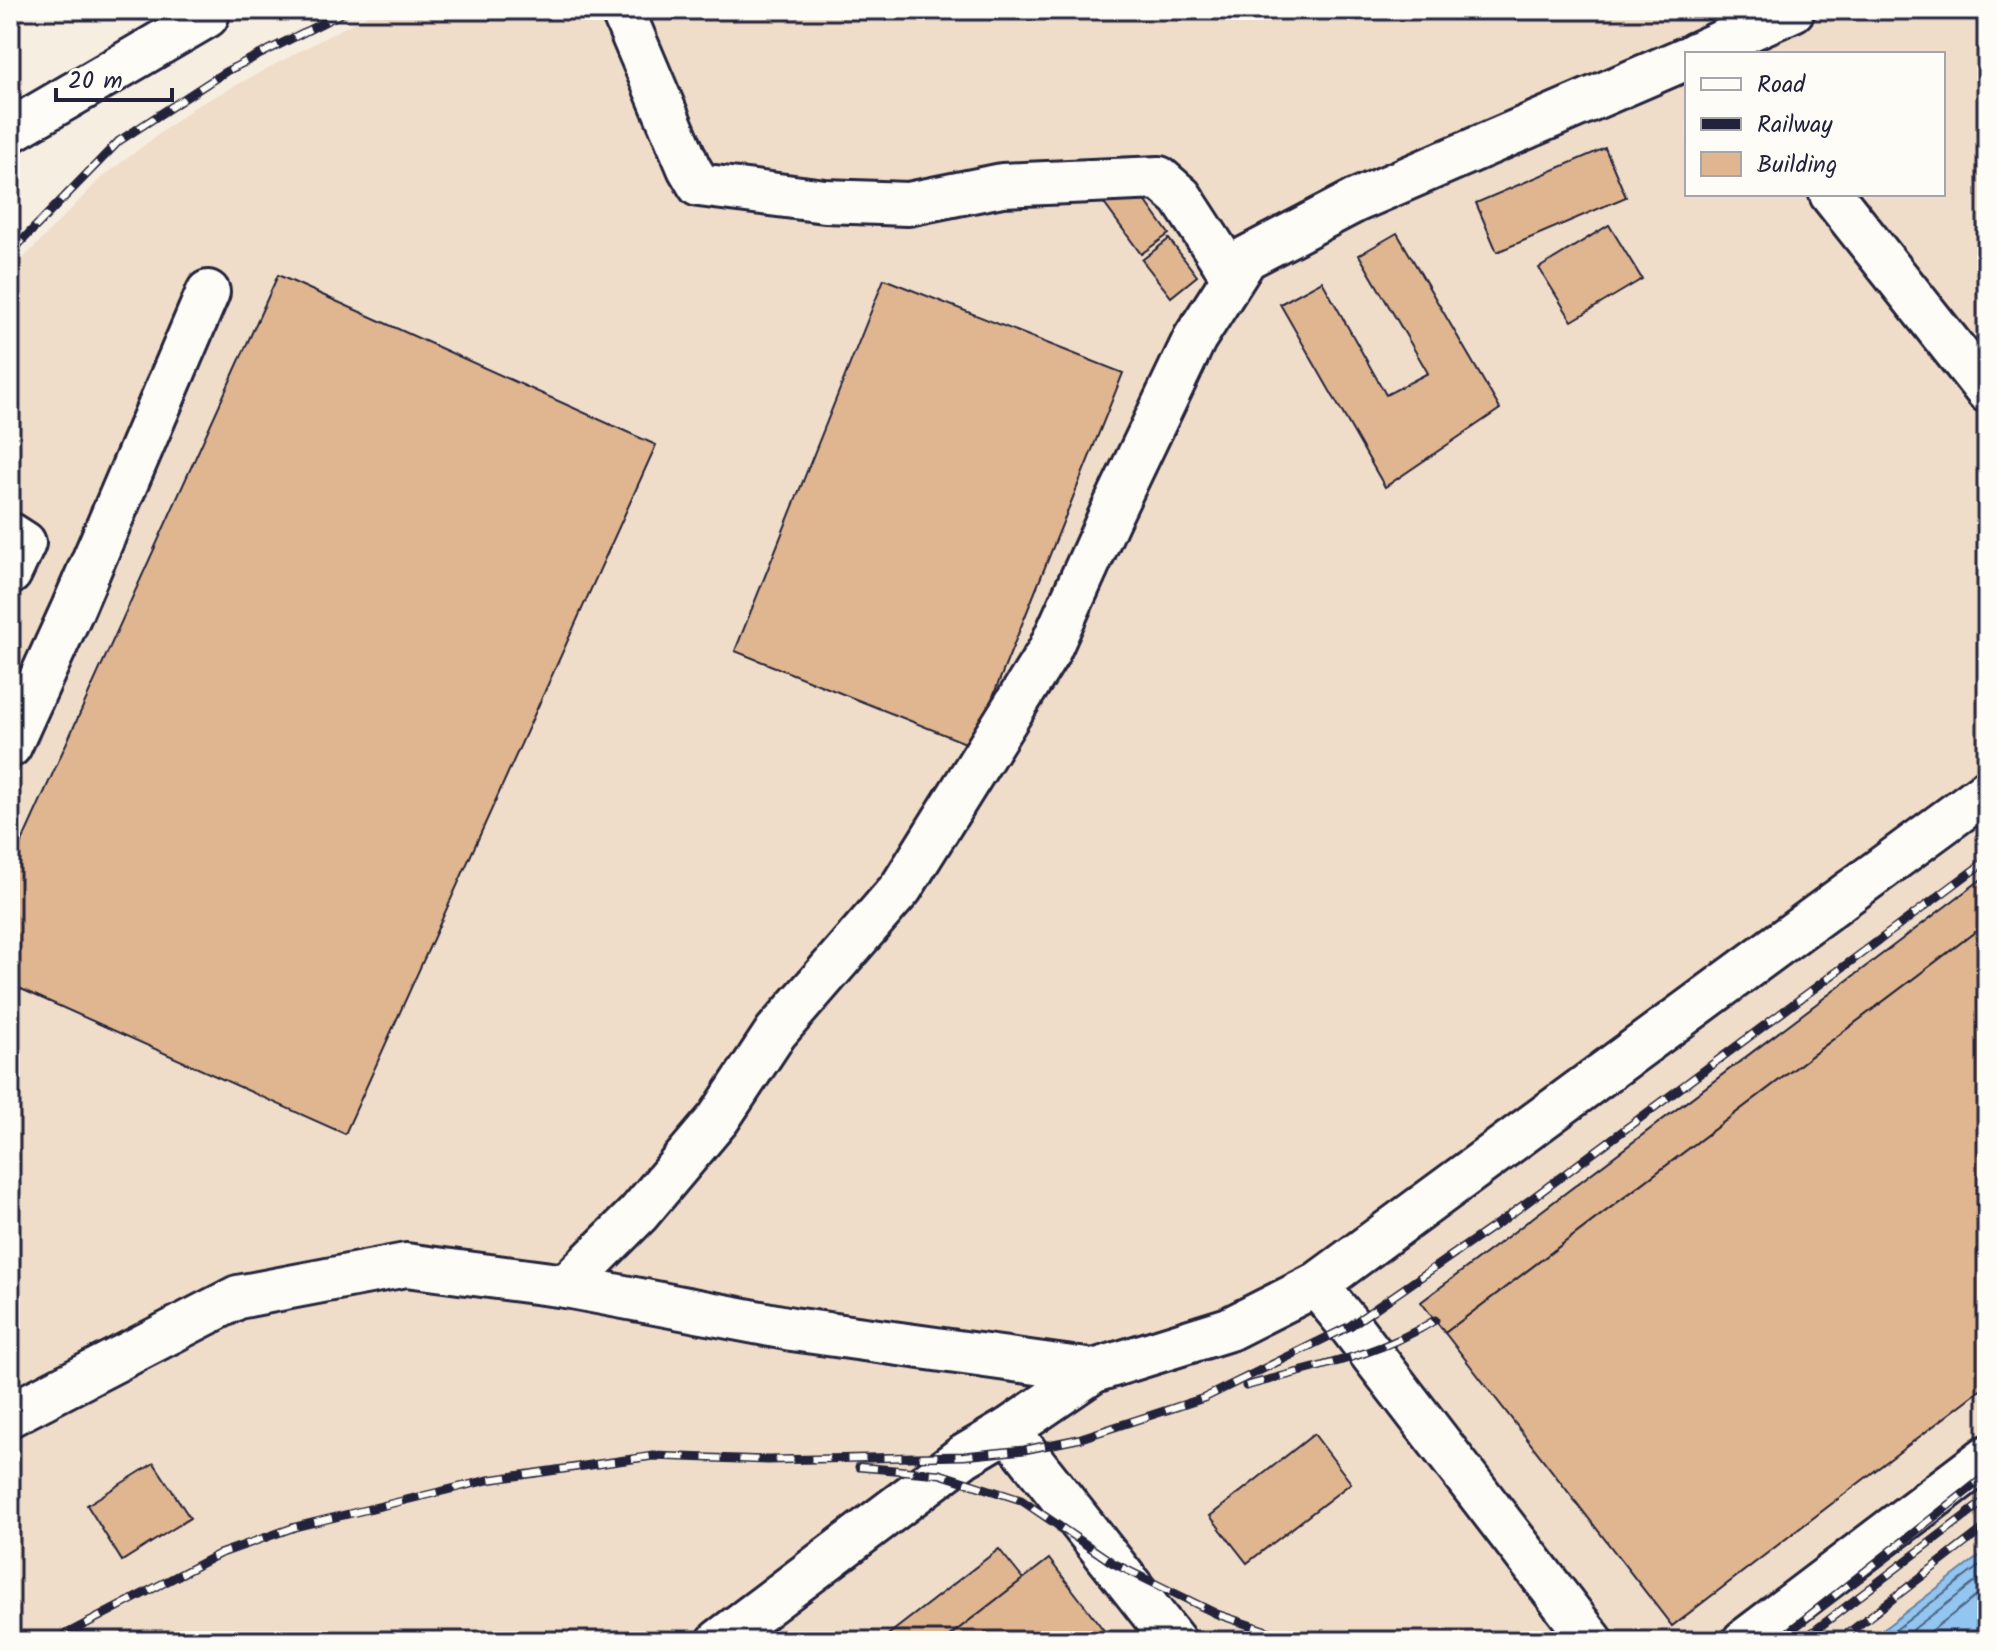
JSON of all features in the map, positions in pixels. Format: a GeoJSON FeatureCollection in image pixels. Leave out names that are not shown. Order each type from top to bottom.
{"type":"FeatureCollection","features":[{"type":"Feature","properties":{"kind":"lane"},"geometry":{"type":"LineString","coordinates":[[622,10],[699,185],[825,201],[908,204],[1002,185],[1159,178],[1181,197],[1233,277]]}},
{"type":"Feature","properties":{"kind":"lane"},"geometry":{"type":"LineString","coordinates":[[1699,52],[1793,10]]}},
{"type":"Feature","properties":{"kind":"lane"},"geometry":{"type":"LineString","coordinates":[[10,131],[207,16]]}},
{"type":"Feature","properties":{"kind":"lane"},"geometry":{"type":"LineString","coordinates":[[566,1286],[638,1214],[719,1118],[776,1032],[901,888],[1049,651],[1195,338],[1246,258],[1355,201],[1685,59]]}},
{"type":"Feature","properties":{"kind":"lane"},"geometry":{"type":"LineString","coordinates":[[1833,196],[1987,391]]}},
{"type":"Feature","properties":{"kind":"lane"},"geometry":{"type":"LineString","coordinates":[[10,746],[73,608],[208,292]]}},
{"type":"Feature","properties":{"kind":"lane"},"geometry":{"type":"LineString","coordinates":[[10,534],[24,543],[10,573]]}},
{"type":"Feature","properties":{"kind":"lane"},"geometry":{"type":"LineString","coordinates":[[719,1641],[964,1456],[1094,1371],[1229,1329],[1316,1285],[1987,791]]}},
{"type":"Feature","properties":{"kind":"lane"},"geometry":{"type":"LineString","coordinates":[[10,1415],[238,1297],[406,1265],[566,1286],[792,1329],[1094,1371]]}},
{"type":"Feature","properties":{"kind":"lane"},"geometry":{"type":"LineString","coordinates":[[1316,1285],[1592,1641]]}},
{"type":"Feature","properties":{"kind":"lane"},"geometry":{"type":"LineString","coordinates":[[1008,1430],[1174,1641]]}},
{"type":"Feature","properties":{"kind":"lane"},"geometry":{"type":"LineString","coordinates":[[1744,1641],[1987,1457]]}},
{"type":"Feature","properties":{"kind":"shaded area"},"geometry":{"type":"Polygon","coordinates":[[[377,10],[1987,10],[1987,1550],[1868,1641],[10,1641],[10,272],[101,178],[193,108],[377,10]]]}},
{"type":"Feature","properties":{"kind":"water"},"geometry":{"type":"Polygon","coordinates":[[[1987,1550],[1987,1641],[1868,1641],[1987,1550]]]}},
{"type":"Feature","properties":{"kind":"building"},"geometry":{"type":"Polygon","coordinates":[[[1605,148],[1626,197],[1497,252],[1476,203],[1605,148]]]}},
{"type":"Feature","properties":{"kind":"building"},"geometry":{"type":"Polygon","coordinates":[[[1132,182],[1169,234],[1141,254],[1103,202],[1132,182]]]}},
{"type":"Feature","properties":{"kind":"building"},"geometry":{"type":"Polygon","coordinates":[[[1609,225],[1642,279],[1572,321],[1539,268],[1609,225]]]}},
{"type":"Feature","properties":{"kind":"building"},"geometry":{"type":"Polygon","coordinates":[[[1397,233],[1500,409],[1385,487],[1280,304],[1322,281],[1386,395],[1428,373],[1359,255],[1397,233]]]}},
{"type":"Feature","properties":{"kind":"building"},"geometry":{"type":"Polygon","coordinates":[[[1169,239],[1197,276],[1171,297],[1142,260],[1169,239]]]}},
{"type":"Feature","properties":{"kind":"building"},"geometry":{"type":"Polygon","coordinates":[[[278,275],[656,445],[345,1134],[10,984],[10,868],[278,275]]]}},
{"type":"Feature","properties":{"kind":"building"},"geometry":{"type":"Polygon","coordinates":[[[884,279],[1123,373],[973,746],[735,651],[884,279]]]}},
{"type":"Feature","properties":{"kind":"building"},"geometry":{"type":"Polygon","coordinates":[[[1987,875],[1987,923],[1445,1333],[1421,1302],[1987,875]]]}},
{"type":"Feature","properties":{"kind":"building"},"geometry":{"type":"Polygon","coordinates":[[[1987,923],[1987,1385],[1672,1626],[1445,1333],[1987,923]]]}},
{"type":"Feature","properties":{"kind":"building"},"geometry":{"type":"Polygon","coordinates":[[[1314,1434],[1351,1483],[1247,1563],[1210,1516],[1314,1434]]]}},
{"type":"Feature","properties":{"kind":"building"},"geometry":{"type":"Polygon","coordinates":[[[154,1463],[190,1518],[122,1561],[87,1505],[154,1463]]]}},
{"type":"Feature","properties":{"kind":"building"},"geometry":{"type":"Polygon","coordinates":[[[999,1549],[1023,1579],[943,1641],[880,1641],[999,1549]]]}},
{"type":"Feature","properties":{"kind":"building"},"geometry":{"type":"Polygon","coordinates":[[[1049,1559],[1112,1641],[943,1641],[1023,1579],[1049,1559]]]}},
{"type":"Feature","properties":{"kind":"railway"},"geometry":{"type":"LineString","coordinates":[[10,253],[119,141],[225,72],[348,10]]}},
{"type":"Feature","properties":{"kind":"railway"},"geometry":{"type":"LineString","coordinates":[[53,1641],[219,1554],[295,1527],[488,1480],[653,1456],[768,1460],[964,1456],[1024,1450],[1078,1439],[1204,1398],[1350,1326],[1507,1217],[1987,860]]}},
{"type":"Feature","properties":{"kind":"railway"},"geometry":{"type":"LineString","coordinates":[[1246,1386],[1367,1352],[1435,1320]]}},
{"type":"Feature","properties":{"kind":"railway"},"geometry":{"type":"LineString","coordinates":[[859,1467],[940,1474],[1021,1500],[1113,1563],[1217,1614],[1296,1641]]}},
{"type":"Feature","properties":{"kind":"railway"},"geometry":{"type":"LineString","coordinates":[[1777,1641],[1987,1475]]}},
{"type":"Feature","properties":{"kind":"railway"},"geometry":{"type":"LineString","coordinates":[[1801,1641],[1987,1499]]}},
{"type":"Feature","properties":{"kind":"railway"},"geometry":{"type":"LineString","coordinates":[[1838,1641],[1987,1526]]}}]}
